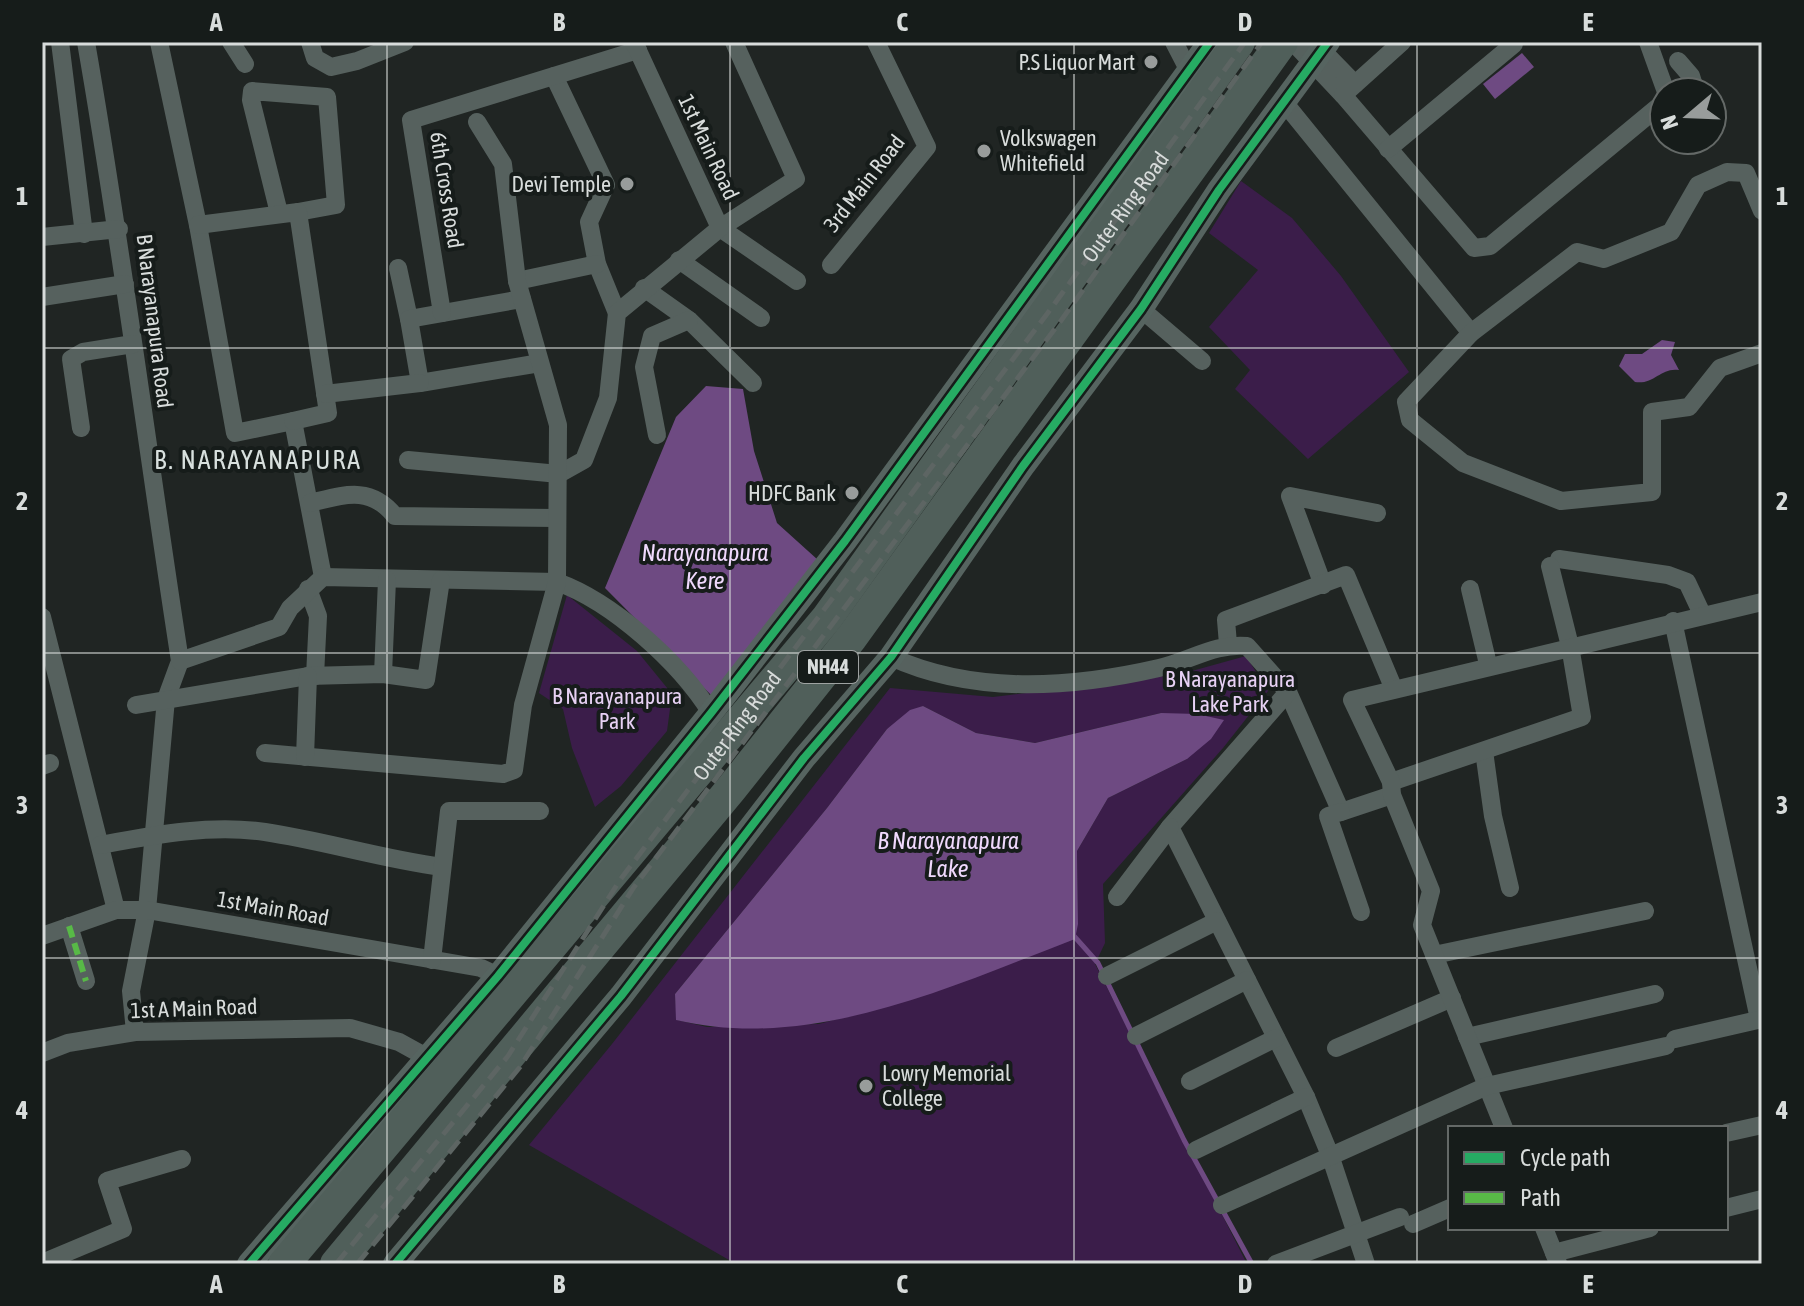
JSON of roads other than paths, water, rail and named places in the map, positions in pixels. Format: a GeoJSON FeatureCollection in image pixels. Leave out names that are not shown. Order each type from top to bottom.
{"type":"FeatureCollection","features":[{"type":"Feature","properties":{"kind":"highway","name":"Outer Ring Road"},"geometry":{"type":"LineString","coordinates":[[284,1264],[827,618],[1239,42]]}},
{"type":"Feature","properties":{"kind":"highway","name":"Outer Ring Road"},"geometry":{"type":"LineString","coordinates":[[336,1264],[731,789],[852,637],[1282,42]]}},
{"type":"Feature","properties":{"kind":"street"},"geometry":{"type":"LineString","coordinates":[[60,42],[84,234]]}},
{"type":"Feature","properties":{"kind":"street","name":"B Narayanapura Road"},"geometry":{"type":"LineString","coordinates":[[86,42],[119,229],[180,661],[166,699],[147,910],[131,991],[135,1032]]}},
{"type":"Feature","properties":{"kind":"street"},"geometry":{"type":"LineString","coordinates":[[159,42],[198,225],[235,433],[328,413],[288,212],[251,100],[252,91],[327,97],[336,205],[288,212],[198,225]]}},
{"type":"Feature","properties":{"kind":"street"},"geometry":{"type":"LineString","coordinates":[[231,42],[245,64]]}},
{"type":"Feature","properties":{"kind":"street"},"geometry":{"type":"LineString","coordinates":[[310,42],[322,65],[331,67],[357,61],[405,42]]}},
{"type":"Feature","properties":{"kind":"street"},"geometry":{"type":"LineString","coordinates":[[734,42],[796,179],[720,228],[797,281]]}},
{"type":"Feature","properties":{"kind":"street","name":"3rd Main Road"},"geometry":{"type":"LineString","coordinates":[[831,265],[927,147],[876,42]]}},
{"type":"Feature","properties":{"kind":"street"},"geometry":{"type":"LineString","coordinates":[[1174,42],[1190,73]]}},
{"type":"Feature","properties":{"kind":"street"},"geometry":{"type":"LineString","coordinates":[[249,1264],[498,976],[711,713],[845,541],[1210,42]]}},
{"type":"Feature","properties":{"kind":"street"},"geometry":{"type":"LineString","coordinates":[[1293,42],[1319,49],[1388,149],[1468,246],[1485,248],[1648,119]]}},
{"type":"Feature","properties":{"kind":"street"},"geometry":{"type":"LineString","coordinates":[[1349,90],[1402,42]]}},
{"type":"Feature","properties":{"kind":"street"},"geometry":{"type":"LineString","coordinates":[[1648,42],[1660,76]]}},
{"type":"Feature","properties":{"kind":"street"},"geometry":{"type":"LineString","coordinates":[[1388,149],[1514,44]]}},
{"type":"Feature","properties":{"kind":"street","name":"6th Cross Road"},"geometry":{"type":"LineString","coordinates":[[442,313],[411,120],[554,76],[636,46]]}},
{"type":"Feature","properties":{"kind":"street","name":"1st Main Road"},"geometry":{"type":"LineString","coordinates":[[617,313],[720,228],[636,46]]}},
{"type":"Feature","properties":{"kind":"street"},"geometry":{"type":"LineString","coordinates":[[395,1264],[621,996],[804,758],[891,657],[1023,466],[1141,309],[1219,190],[1319,49]]}},
{"type":"Feature","properties":{"kind":"street"},"geometry":{"type":"LineString","coordinates":[[1678,61],[1691,76]]}},
{"type":"Feature","properties":{"kind":"street"},"geometry":{"type":"LineString","coordinates":[[408,460],[559,474],[584,460],[608,398],[617,313],[597,264],[589,222],[606,185],[554,76]]}},
{"type":"Feature","properties":{"kind":"street"},"geometry":{"type":"LineString","coordinates":[[1283,101],[1471,333]]}},
{"type":"Feature","properties":{"kind":"street"},"geometry":{"type":"LineString","coordinates":[[265,753],[503,774],[514,770],[523,705],[557,582],[558,425],[520,290],[503,164],[477,122]]}},
{"type":"Feature","properties":{"kind":"street"},"geometry":{"type":"LineString","coordinates":[[1762,211],[1746,173],[1734,171],[1707,180],[1694,190],[1671,232],[1604,259],[1577,252],[1471,333],[1406,402],[1410,420],[1463,463],[1561,501],[1652,492],[1652,412],[1689,407],[1720,368],[1762,353]]}},
{"type":"Feature","properties":{"kind":"street"},"geometry":{"type":"LineString","coordinates":[[42,237],[119,229]]}},
{"type":"Feature","properties":{"kind":"street"},"geometry":{"type":"LineString","coordinates":[[679,260],[761,318]]}},
{"type":"Feature","properties":{"kind":"street"},"geometry":{"type":"LineString","coordinates":[[409,319],[442,313],[597,264]]}},
{"type":"Feature","properties":{"kind":"street"},"geometry":{"type":"LineString","coordinates":[[398,268],[420,383]]}},
{"type":"Feature","properties":{"kind":"street"},"geometry":{"type":"LineString","coordinates":[[42,297],[125,284]]}},
{"type":"Feature","properties":{"kind":"street"},"geometry":{"type":"LineString","coordinates":[[644,288],[689,320],[753,383]]}},
{"type":"Feature","properties":{"kind":"street"},"geometry":{"type":"LineString","coordinates":[[1141,309],[1202,361]]}},
{"type":"Feature","properties":{"kind":"street"},"geometry":{"type":"LineString","coordinates":[[657,435],[644,367],[652,336],[689,320]]}},
{"type":"Feature","properties":{"kind":"street"},"geometry":{"type":"LineString","coordinates":[[81,428],[71,359],[83,352],[133,344]]}},
{"type":"Feature","properties":{"kind":"street"},"geometry":{"type":"LineString","coordinates":[[325,394],[420,383],[540,363]]}},
{"type":"Feature","properties":{"kind":"street"},"geometry":{"type":"LineString","coordinates":[[293,421],[310,503],[318,616],[305,757]]}},
{"type":"Feature","properties":{"kind":"street"},"geometry":{"type":"LineString","coordinates":[[310,503],[360,492],[371,495],[395,516],[557,518]]}},
{"type":"Feature","properties":{"kind":"street"},"geometry":{"type":"LineString","coordinates":[[1323,585],[1290,496],[1377,513]]}},
{"type":"Feature","properties":{"kind":"street"},"geometry":{"type":"LineString","coordinates":[[1361,912],[1328,816],[1484,751],[1582,717],[1554,563],[1677,578],[1687,582],[1702,614]]}},
{"type":"Feature","properties":{"kind":"street"},"geometry":{"type":"LineString","coordinates":[[1228,644],[1226,620],[1346,575],[1393,687]]}},
{"type":"Feature","properties":{"kind":"street"},"geometry":{"type":"LineString","coordinates":[[180,661],[279,627],[290,608],[316,583],[387,580],[557,582],[583,591],[652,646],[695,687],[711,713]]}},
{"type":"Feature","properties":{"kind":"street"},"geometry":{"type":"LineString","coordinates":[[383,674],[387,580]]}},
{"type":"Feature","properties":{"kind":"street"},"geometry":{"type":"LineString","coordinates":[[136,705],[312,676],[383,674],[426,680],[441,580]]}},
{"type":"Feature","properties":{"kind":"street"},"geometry":{"type":"LineString","coordinates":[[1470,589],[1488,664]]}},
{"type":"Feature","properties":{"kind":"street"},"geometry":{"type":"LineString","coordinates":[[1503,1126],[1422,925],[1431,891],[1391,788],[1352,700],[1488,664],[1762,602]]}},
{"type":"Feature","properties":{"kind":"street"},"geometry":{"type":"LineString","coordinates":[[42,618],[51,690],[100,845],[116,910]]}},
{"type":"Feature","properties":{"kind":"street"},"geometry":{"type":"LineString","coordinates":[[1222,1205],[1487,1086],[1761,1019],[1673,621]]}},
{"type":"Feature","properties":{"kind":"street"},"geometry":{"type":"LineString","coordinates":[[891,657],[925,673],[1030,686],[1161,667],[1228,644],[1247,646],[1288,692],[1341,812]]}},
{"type":"Feature","properties":{"kind":"street"},"geometry":{"type":"LineString","coordinates":[[1117,897],[1170,827],[1288,692]]}},
{"type":"Feature","properties":{"kind":"street"},"geometry":{"type":"LineString","coordinates":[[1484,751],[1493,816],[1510,888]]}},
{"type":"Feature","properties":{"kind":"street"},"geometry":{"type":"LineString","coordinates":[[432,960],[449,811],[540,811]]}},
{"type":"Feature","properties":{"kind":"street"},"geometry":{"type":"LineString","coordinates":[[1170,827],[1306,1097],[1330,1155],[1366,1264]]}},
{"type":"Feature","properties":{"kind":"street"},"geometry":{"type":"LineString","coordinates":[[100,845],[152,835],[232,830],[264,832],[442,867]]}},
{"type":"Feature","properties":{"kind":"street","name":"1st Main Road"},"geometry":{"type":"LineString","coordinates":[[42,936],[116,910],[147,910],[481,968],[498,976]]}},
{"type":"Feature","properties":{"kind":"street"},"geometry":{"type":"LineString","coordinates":[[1434,955],[1645,911]]}},
{"type":"Feature","properties":{"kind":"street"},"geometry":{"type":"LineString","coordinates":[[1107,976],[1217,921]]}},
{"type":"Feature","properties":{"kind":"street"},"geometry":{"type":"LineString","coordinates":[[69,926],[86,981]]}},
{"type":"Feature","properties":{"kind":"street"},"geometry":{"type":"LineString","coordinates":[[1136,1036],[1247,980]]}},
{"type":"Feature","properties":{"kind":"street"},"geometry":{"type":"LineString","coordinates":[[1467,1037],[1655,994]]}},
{"type":"Feature","properties":{"kind":"street"},"geometry":{"type":"LineString","coordinates":[[1336,1048],[1452,998]]}},
{"type":"Feature","properties":{"kind":"street","name":"1st A Main Road"},"geometry":{"type":"LineString","coordinates":[[42,1053],[68,1043],[135,1032],[350,1028],[399,1042],[428,1058]]}},
{"type":"Feature","properties":{"kind":"street"},"geometry":{"type":"LineString","coordinates":[[1190,1081],[1276,1038]]}},
{"type":"Feature","properties":{"kind":"street"},"geometry":{"type":"LineString","coordinates":[[1196,1150],[1306,1097]]}},
{"type":"Feature","properties":{"kind":"street"},"geometry":{"type":"LineString","coordinates":[[1728,1133],[1762,1125]]}},
{"type":"Feature","properties":{"kind":"street"},"geometry":{"type":"LineString","coordinates":[[42,1263],[123,1229],[107,1181],[182,1159]]}},
{"type":"Feature","properties":{"kind":"street"},"geometry":{"type":"LineString","coordinates":[[1728,1208],[1762,1199]]}},
{"type":"Feature","properties":{"kind":"street"},"geometry":{"type":"LineString","coordinates":[[1276,1264],[1355,1234],[1448,1209]]}},
{"type":"Feature","properties":{"kind":"street"},"geometry":{"type":"LineString","coordinates":[[1545,1230],[1556,1258],[1644,1230]]}},
{"type":"Feature","properties":{"kind":"water"},"geometry":{"type":"Polygon","coordinates":[[[1522,53],[1534,67],[1495,99],[1483,84],[1522,53]]]}},
{"type":"Feature","properties":{"kind":"water"},"geometry":{"type":"Polygon","coordinates":[[[1662,340],[1675,342],[1671,355],[1679,370],[1635,382],[1619,366],[1625,354],[1642,354],[1662,340]]]}},
{"type":"Feature","properties":{"kind":"water","name":"Narayanapura Kere"},"geometry":{"type":"Polygon","coordinates":[[[706,386],[743,389],[754,451],[777,523],[818,560],[713,697],[605,588],[676,417],[706,386]]]}},
{"type":"Feature","properties":{"kind":"water","name":"B Narayanapura Lake"},"geometry":{"type":"Polygon","coordinates":[[[923,706],[976,733],[1035,743],[1161,713],[1197,714],[1224,720],[1211,739],[1187,759],[1108,798],[1077,851],[1078,924],[1075,939],[930,994],[880,1010],[829,1021],[778,1028],[727,1028],[676,1020],[675,994],[827,808],[887,729],[910,710],[923,706]]]}},
{"type":"Feature","properties":{"kind":"waterway"},"geometry":{"type":"LineString","coordinates":[[1074,936],[1098,963],[1184,1140],[1252,1264]]}},
{"type":"Feature","properties":{"kind":"railway"},"geometry":{"type":"LineString","coordinates":[[336,1264],[508,1056],[620,880],[1047,314],[1245,42]]}},
{"type":"Feature","properties":{"kind":"railway"},"geometry":{"type":"LineString","coordinates":[[357,1264],[520,1067],[634,887],[1060,322],[1262,42]]}},
{"type":"Feature","properties":{"kind":"place","name":"P.S Liquor Mart"},"geometry":{"type":"Point","coordinates":[1151,62]}},
{"type":"Feature","properties":{"kind":"place","name":"Volkswagen Whitefield"},"geometry":{"type":"Point","coordinates":[984,151]}},
{"type":"Feature","properties":{"kind":"place","name":"Devi Temple"},"geometry":{"type":"Point","coordinates":[627,184]}},
{"type":"Feature","properties":{"kind":"place","name":"HDFC Bank"},"geometry":{"type":"Point","coordinates":[852,493]}},
{"type":"Feature","properties":{"kind":"place","name":"Lowry Memorial College"},"geometry":{"type":"Point","coordinates":[866,1086]}},
{"type":"Feature","properties":{"kind":"district","name":"B. NARAYANAPURA"},"geometry":{"type":"Point","coordinates":[258,460]}},
{"type":"Feature","properties":{"kind":"park label","name":"B Narayanapura Lake Park"},"geometry":{"type":"Point","coordinates":[1230,692]}},
{"type":"Feature","properties":{"kind":"park label","name":"B Narayanapura Park"},"geometry":{"type":"Point","coordinates":[617,708]}}]}
